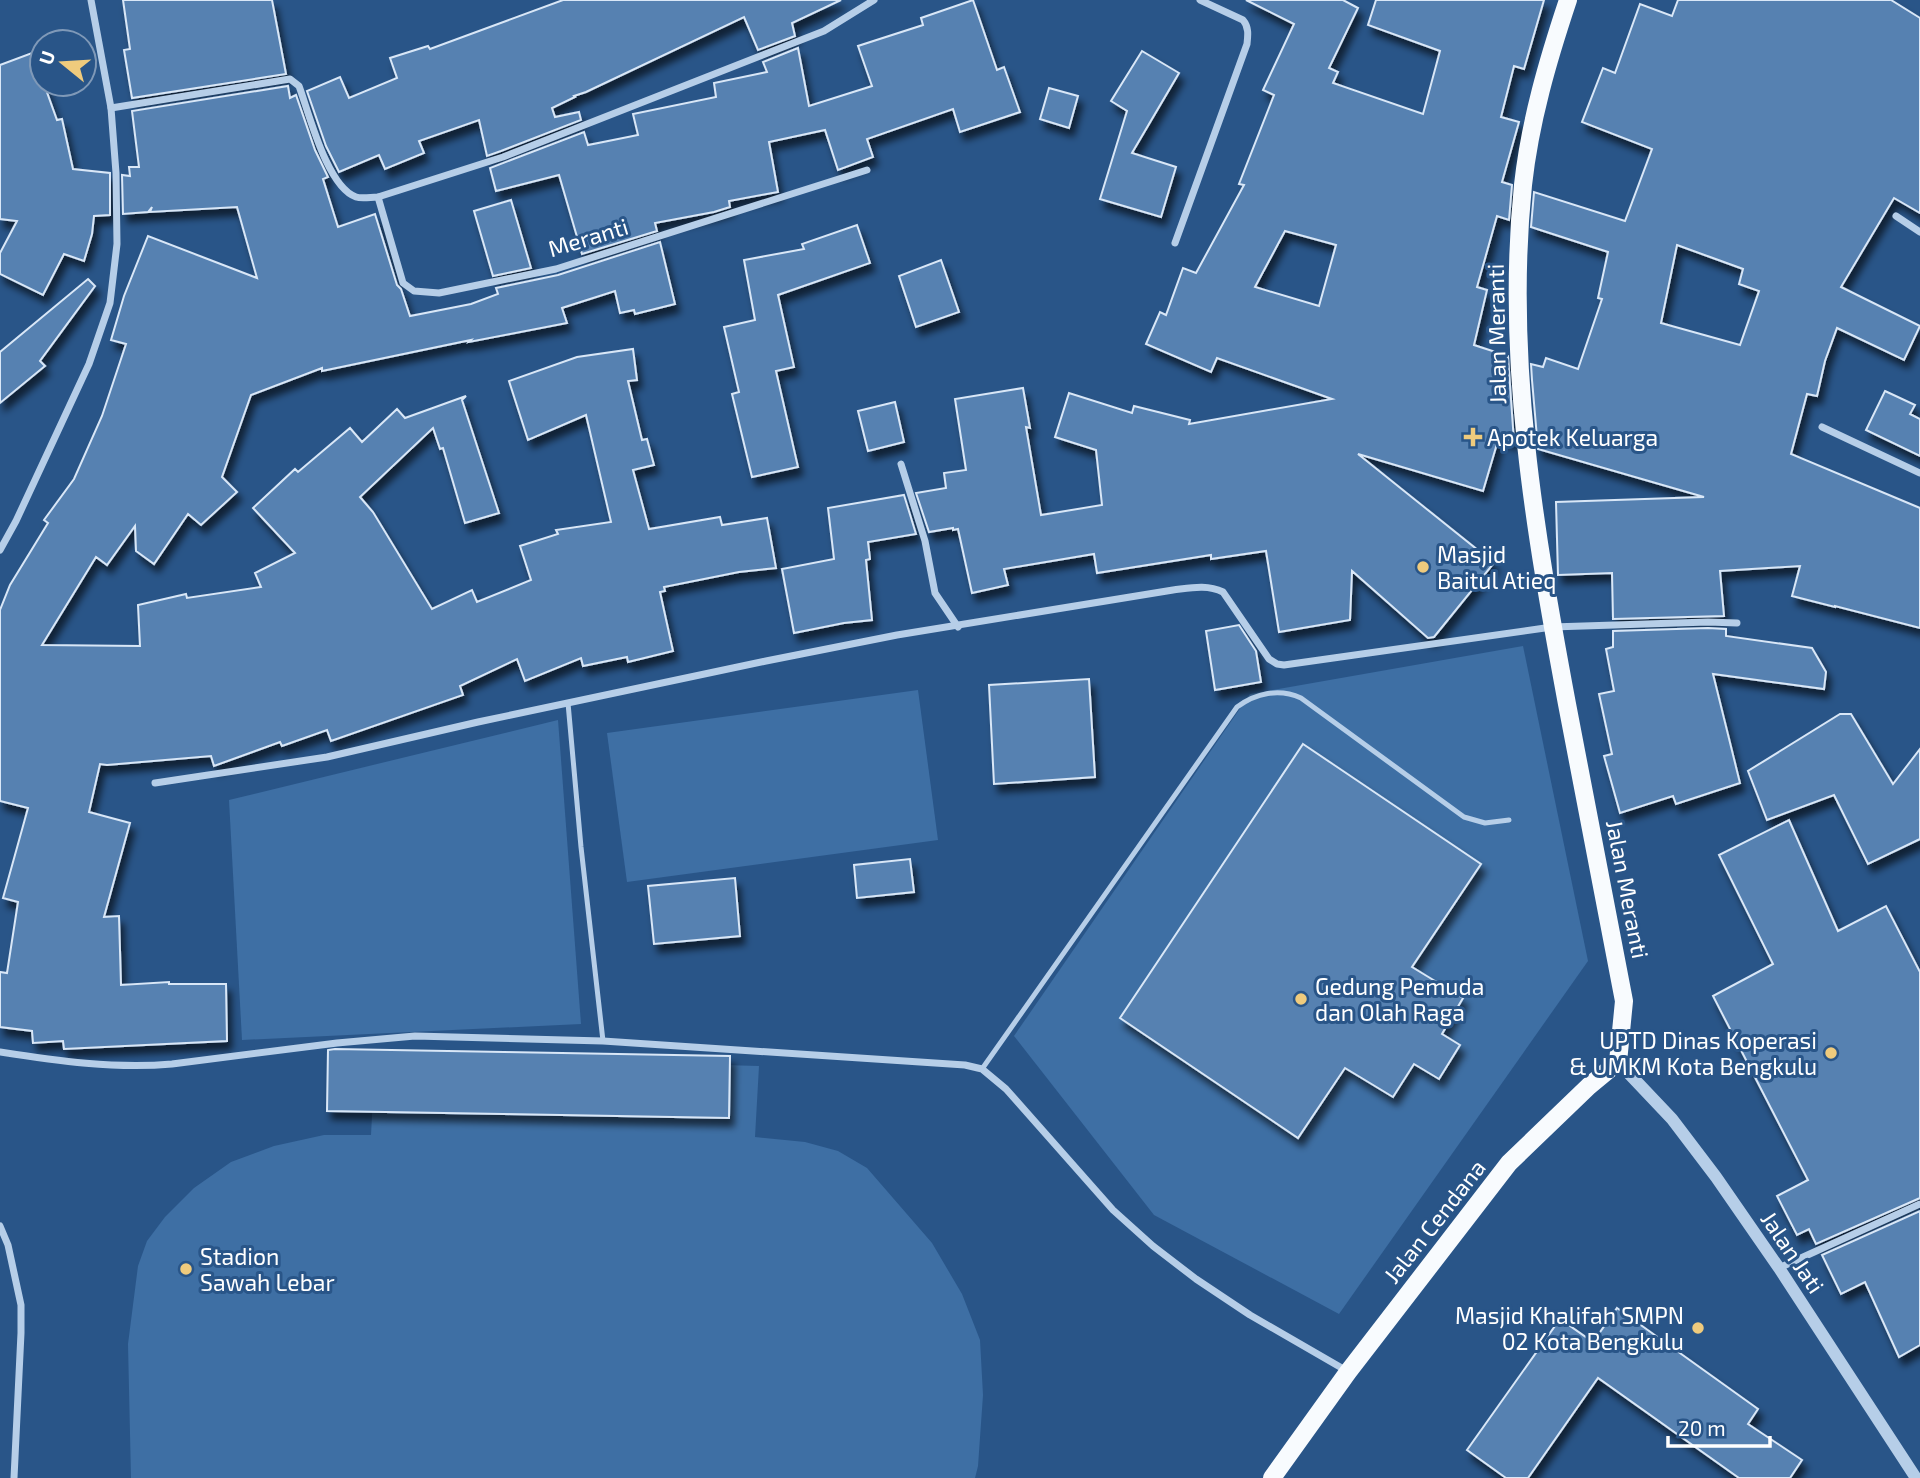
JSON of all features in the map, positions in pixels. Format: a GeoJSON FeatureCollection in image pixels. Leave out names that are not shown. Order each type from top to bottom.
{"type":"FeatureCollection","features":[{"type":"Feature","properties":{"kind":"main road","name":"Jalan Meranti"},"geometry":{"type":"LineString","coordinates":[[1568,0],[1550,53],[1523,184],[1518,303],[1519,383],[1529,481],[1552,627],[1624,1001],[1618,1062]]}},
{"type":"Feature","properties":{"kind":"main road","name":"Jalan Cendana"},"geometry":{"type":"LineString","coordinates":[[1272,1478],[1348,1372],[1509,1163],[1589,1086],[1618,1062]]}},
{"type":"Feature","properties":{"kind":"street"},"geometry":{"type":"LineString","coordinates":[[0,550],[89,363],[110,303],[117,244],[116,173],[111,108],[91,0]]}},
{"type":"Feature","properties":{"kind":"street"},"geometry":{"type":"LineString","coordinates":[[111,108],[290,79],[299,86],[328,168],[342,189],[356,197],[378,197],[503,157],[824,32],[874,0]]}},
{"type":"Feature","properties":{"kind":"street"},"geometry":{"type":"LineString","coordinates":[[1175,243],[1248,35],[1246,23],[1242,20],[1200,0]]}},
{"type":"Feature","properties":{"kind":"street","name":"Meranti"},"geometry":{"type":"LineString","coordinates":[[378,197],[403,283],[414,290],[439,293],[556,269],[867,170]]}},
{"type":"Feature","properties":{"kind":"street"},"geometry":{"type":"LineString","coordinates":[[1896,216],[1920,232]]}},
{"type":"Feature","properties":{"kind":"street"},"geometry":{"type":"LineString","coordinates":[[1822,427],[1920,473]]}},
{"type":"Feature","properties":{"kind":"street"},"geometry":{"type":"LineString","coordinates":[[901,464],[925,541],[935,593],[958,627]]}},
{"type":"Feature","properties":{"kind":"street"},"geometry":{"type":"LineString","coordinates":[[155,783],[327,757],[478,722],[897,635],[1202,587],[1223,592],[1269,659],[1284,665],[1552,627],[1737,622]]}},
{"type":"Feature","properties":{"kind":"street"},"geometry":{"type":"LineString","coordinates":[[0,1052],[60,1061],[145,1066],[337,1042],[415,1036],[603,1041],[951,1064],[982,1069],[1006,1089],[1113,1210],[1153,1246],[1250,1315],[1348,1372]]}},
{"type":"Feature","properties":{"kind":"street","name":"Jalan Jati"},"geometry":{"type":"LineString","coordinates":[[1618,1062],[1672,1119],[1716,1177],[1779,1268],[1911,1476]]}},
{"type":"Feature","properties":{"kind":"street"},"geometry":{"type":"LineString","coordinates":[[1779,1268],[1920,1204]]}},
{"type":"Feature","properties":{"kind":"street"},"geometry":{"type":"LineString","coordinates":[[0,1226],[8,1245],[21,1306],[14,1478]]}},
{"type":"Feature","properties":{"kind":"lane"},"geometry":{"type":"LineString","coordinates":[[982,1069],[1237,707],[1250,698],[1289,692],[1464,817],[1485,823],[1509,820]]}},
{"type":"Feature","properties":{"kind":"lane"},"geometry":{"type":"LineString","coordinates":[[568,703],[603,1041]]}},
{"type":"Feature","properties":{"kind":"shaded area","name":"Gedung Pemuda dan Olah Raga"},"geometry":{"type":"Polygon","coordinates":[[[1523,646],[1588,961],[1339,1314],[1154,1215],[1014,1036],[1250,694],[1523,646]]]}},
{"type":"Feature","properties":{"kind":"shaded area"},"geometry":{"type":"Polygon","coordinates":[[[918,690],[938,840],[627,882],[607,733],[918,690]]]}},
{"type":"Feature","properties":{"kind":"shaded area"},"geometry":{"type":"Polygon","coordinates":[[[558,720],[581,1024],[242,1040],[229,800],[558,720]]]}},
{"type":"Feature","properties":{"kind":"shaded area"},"geometry":{"type":"Polygon","coordinates":[[[375,1057],[759,1066],[755,1137],[805,1142],[838,1151],[867,1168],[932,1243],[962,1294],[980,1340],[983,1395],[975,1478],[131,1478],[128,1344],[138,1266],[147,1241],[165,1217],[194,1188],[231,1162],[274,1146],[324,1135],[371,1135],[375,1057]]]}},
{"type":"Feature","properties":{"kind":"building"},"geometry":{"type":"Polygon","coordinates":[[[123,0],[272,0],[286,74],[132,98],[124,50],[130,49],[123,0]]]}},
{"type":"Feature","properties":{"kind":"building"},"geometry":{"type":"Polygon","coordinates":[[[563,0],[841,0],[792,23],[795,36],[758,50],[744,17],[552,108],[555,117],[579,112],[581,120],[487,156],[479,120],[419,141],[424,153],[385,169],[379,155],[339,172],[326,146],[307,91],[340,77],[349,98],[397,78],[390,58],[428,46],[430,49],[563,0]]]}},
{"type":"Feature","properties":{"kind":"building"},"geometry":{"type":"Polygon","coordinates":[[[973,0],[997,70],[1004,67],[1020,112],[960,132],[953,109],[867,139],[873,157],[838,170],[825,130],[769,142],[778,192],[729,201],[730,207],[714,212],[655,223],[657,231],[582,254],[559,175],[496,191],[490,168],[584,132],[588,145],[638,135],[633,114],[716,97],[714,83],[767,72],[763,62],[798,48],[809,106],[872,86],[858,46],[923,25],[921,18],[973,0]]]}},
{"type":"Feature","properties":{"kind":"building"},"geometry":{"type":"Polygon","coordinates":[[[1246,0],[1343,0],[1358,8],[1329,68],[1338,72],[1333,83],[1423,114],[1440,51],[1368,25],[1376,0],[1544,0],[1524,69],[1514,66],[1501,117],[1519,122],[1502,182],[1512,185],[1509,220],[1497,216],[1477,287],[1487,290],[1474,345],[1508,356],[1514,442],[1499,437],[1483,491],[1358,454],[1494,563],[1434,637],[1428,638],[1352,571],[1350,620],[1279,632],[1266,551],[1211,559],[1211,555],[1097,573],[1094,554],[1004,569],[1008,585],[972,593],[958,529],[929,532],[916,493],[946,488],[944,473],[966,470],[955,399],[1023,388],[1030,428],[1026,427],[1041,515],[1102,505],[1096,450],[1055,437],[1069,393],[1132,413],[1134,406],[1190,420],[1189,424],[1332,399],[1217,358],[1211,372],[1146,344],[1160,312],[1166,315],[1183,268],[1196,273],[1244,185],[1239,184],[1274,95],[1263,90],[1294,24],[1246,0]],[[1285,231],[1255,287],[1319,306],[1336,245],[1285,231]]]}},
{"type":"Feature","properties":{"kind":"building"},"geometry":{"type":"Polygon","coordinates":[[[1678,0],[1891,0],[1920,18],[1920,213],[1894,198],[1841,287],[1920,326],[1904,360],[1837,328],[1825,361],[1817,396],[1807,394],[1791,454],[1920,508],[1920,628],[1792,596],[1800,566],[1720,571],[1724,616],[1613,619],[1612,573],[1558,575],[1556,502],[1704,497],[1538,449],[1532,380],[1531,364],[1543,367],[1546,358],[1578,369],[1602,299],[1598,298],[1608,252],[1531,227],[1534,192],[1625,221],[1652,149],[1582,122],[1603,68],[1615,73],[1640,4],[1672,16],[1678,0]],[[1677,245],[1661,323],[1740,345],[1759,291],[1739,284],[1743,269],[1677,245]]]}},
{"type":"Feature","properties":{"kind":"building"},"geometry":{"type":"Polygon","coordinates":[[[1142,51],[1179,73],[1132,153],[1176,167],[1161,217],[1100,199],[1127,111],[1111,101],[1142,51]]]}},
{"type":"Feature","properties":{"kind":"building"},"geometry":{"type":"Polygon","coordinates":[[[28,54],[28,98],[49,98],[57,120],[62,119],[73,169],[110,173],[110,215],[94,216],[84,261],[64,254],[43,295],[0,274],[0,253],[17,221],[0,219],[0,65],[28,54]]]}},
{"type":"Feature","properties":{"kind":"building"},"geometry":{"type":"Polygon","coordinates":[[[288,86],[290,98],[296,95],[315,150],[328,177],[323,179],[338,227],[375,214],[397,285],[401,289],[410,316],[471,304],[498,294],[496,288],[558,275],[660,242],[675,304],[635,314],[634,310],[620,313],[615,291],[562,308],[567,323],[322,371],[322,368],[251,395],[222,477],[237,492],[201,525],[188,514],[154,564],[136,551],[135,526],[107,565],[96,557],[42,645],[140,646],[138,605],[186,594],[187,598],[261,587],[255,573],[295,553],[253,508],[295,469],[298,472],[350,428],[362,442],[397,409],[405,418],[466,396],[462,400],[499,513],[465,523],[443,448],[440,449],[433,428],[360,497],[373,512],[432,609],[472,590],[477,602],[531,580],[520,546],[558,534],[556,530],[611,522],[586,415],[528,440],[509,381],[577,357],[633,349],[637,380],[628,381],[642,440],[647,439],[654,465],[633,470],[649,529],[720,517],[722,525],[767,518],[776,568],[739,572],[664,587],[665,591],[660,592],[673,651],[628,662],[627,657],[583,666],[581,658],[525,681],[517,659],[460,686],[463,695],[331,741],[327,730],[282,746],[280,742],[214,766],[211,756],[100,764],[89,812],[130,823],[104,917],[119,916],[121,985],[169,982],[226,984],[227,1041],[64,1049],[63,1041],[33,1043],[32,1031],[0,1027],[0,972],[7,973],[18,902],[3,898],[28,808],[0,801],[0,610],[10,585],[48,523],[44,520],[74,479],[102,416],[126,344],[111,340],[124,296],[148,236],[257,278],[237,207],[150,212],[152,207],[148,212],[123,214],[122,175],[130,176],[129,167],[139,167],[132,111],[288,86]]]}},
{"type":"Feature","properties":{"kind":"building"},"geometry":{"type":"Polygon","coordinates":[[[1049,88],[1078,96],[1069,128],[1040,119],[1049,88]]]}},
{"type":"Feature","properties":{"kind":"building"},"geometry":{"type":"Polygon","coordinates":[[[511,200],[531,268],[493,276],[474,211],[511,200]]]}},
{"type":"Feature","properties":{"kind":"building"},"geometry":{"type":"Polygon","coordinates":[[[857,225],[870,263],[778,295],[794,367],[776,371],[798,467],[752,477],[732,394],[739,392],[724,327],[755,320],[744,260],[804,249],[802,244],[857,225]]]}},
{"type":"Feature","properties":{"kind":"building"},"geometry":{"type":"Polygon","coordinates":[[[941,260],[959,312],[916,327],[899,276],[941,260]]]}},
{"type":"Feature","properties":{"kind":"building"},"geometry":{"type":"Polygon","coordinates":[[[88,279],[95,286],[40,361],[45,366],[0,403],[0,352],[88,279]]]}},
{"type":"Feature","properties":{"kind":"building"},"geometry":{"type":"Polygon","coordinates":[[[1885,391],[1915,405],[1910,414],[1920,419],[1920,456],[1866,430],[1885,391]]]}},
{"type":"Feature","properties":{"kind":"building"},"geometry":{"type":"Polygon","coordinates":[[[895,402],[904,442],[868,451],[858,411],[895,402]]]}},
{"type":"Feature","properties":{"kind":"building"},"geometry":{"type":"Polygon","coordinates":[[[904,495],[916,534],[868,542],[870,559],[866,560],[872,620],[794,633],[782,569],[834,559],[828,508],[904,495]]]}},
{"type":"Feature","properties":{"kind":"building"},"geometry":{"type":"Polygon","coordinates":[[[1239,625],[1256,651],[1261,682],[1215,690],[1206,631],[1239,625]]]}},
{"type":"Feature","properties":{"kind":"building"},"geometry":{"type":"Polygon","coordinates":[[[1726,629],[1726,636],[1812,648],[1826,672],[1824,689],[1713,674],[1740,783],[1676,804],[1673,796],[1620,813],[1604,756],[1612,754],[1599,694],[1614,691],[1606,649],[1613,647],[1613,631],[1726,629]]]}},
{"type":"Feature","properties":{"kind":"building"},"geometry":{"type":"Polygon","coordinates":[[[1089,679],[1095,777],[994,784],[989,685],[1089,679]]]}},
{"type":"Feature","properties":{"kind":"building"},"geometry":{"type":"Polygon","coordinates":[[[1840,714],[1851,714],[1893,784],[1920,749],[1920,839],[1868,864],[1834,795],[1767,820],[1748,771],[1840,714]]]}},
{"type":"Feature","properties":{"kind":"building"},"geometry":{"type":"Polygon","coordinates":[[[1303,744],[1481,864],[1412,967],[1463,998],[1442,1034],[1460,1045],[1439,1079],[1414,1064],[1393,1097],[1345,1068],[1298,1138],[1120,1018],[1303,744]]]}},
{"type":"Feature","properties":{"kind":"building","name":"UPTD Dinas Koperasi & UMKM Kota Bengkulu"},"geometry":{"type":"Polygon","coordinates":[[[1789,820],[1838,931],[1886,906],[1920,972],[1920,1198],[1816,1244],[1809,1229],[1797,1235],[1777,1196],[1808,1180],[1713,996],[1773,964],[1719,855],[1789,820]]]}},
{"type":"Feature","properties":{"kind":"building"},"geometry":{"type":"Polygon","coordinates":[[[910,859],[914,892],[857,898],[854,865],[910,859]]]}},
{"type":"Feature","properties":{"kind":"building"},"geometry":{"type":"Polygon","coordinates":[[[735,878],[740,936],[654,944],[648,886],[735,878]]]}},
{"type":"Feature","properties":{"kind":"building"},"geometry":{"type":"Polygon","coordinates":[[[328,1050],[730,1056],[729,1118],[327,1111],[328,1050]]]}},
{"type":"Feature","properties":{"kind":"building"},"geometry":{"type":"Polygon","coordinates":[[[1920,1211],[1920,1345],[1899,1357],[1865,1282],[1841,1294],[1822,1255],[1920,1211]]]}},
{"type":"Feature","properties":{"kind":"building"},"geometry":{"type":"Polygon","coordinates":[[[1617,1308],[1758,1409],[1748,1424],[1802,1460],[1790,1478],[1739,1478],[1598,1378],[1528,1478],[1506,1478],[1467,1450],[1560,1319],[1593,1342],[1617,1308]]]}},
{"type":"Feature","properties":{"kind":"place","name":"Apotek Keluarga"},"geometry":{"type":"Point","coordinates":[1473,437]}},
{"type":"Feature","properties":{"kind":"place","name":"Masjid Baitul Atieq"},"geometry":{"type":"Point","coordinates":[1423,567]}},
{"type":"Feature","properties":{"kind":"place","name":"Gedung Pemuda dan Olah Raga"},"geometry":{"type":"Point","coordinates":[1301,999]}},
{"type":"Feature","properties":{"kind":"place","name":"UPTD Dinas Koperasi & UMKM Kota Bengkulu"},"geometry":{"type":"Point","coordinates":[1831,1053]}},
{"type":"Feature","properties":{"kind":"place","name":"Stadion Sawah Lebar"},"geometry":{"type":"Point","coordinates":[186,1269]}},
{"type":"Feature","properties":{"kind":"place","name":"Masjid Khalifah SMPN 02 Kota Bengkulu"},"geometry":{"type":"Point","coordinates":[1698,1328]}}]}
